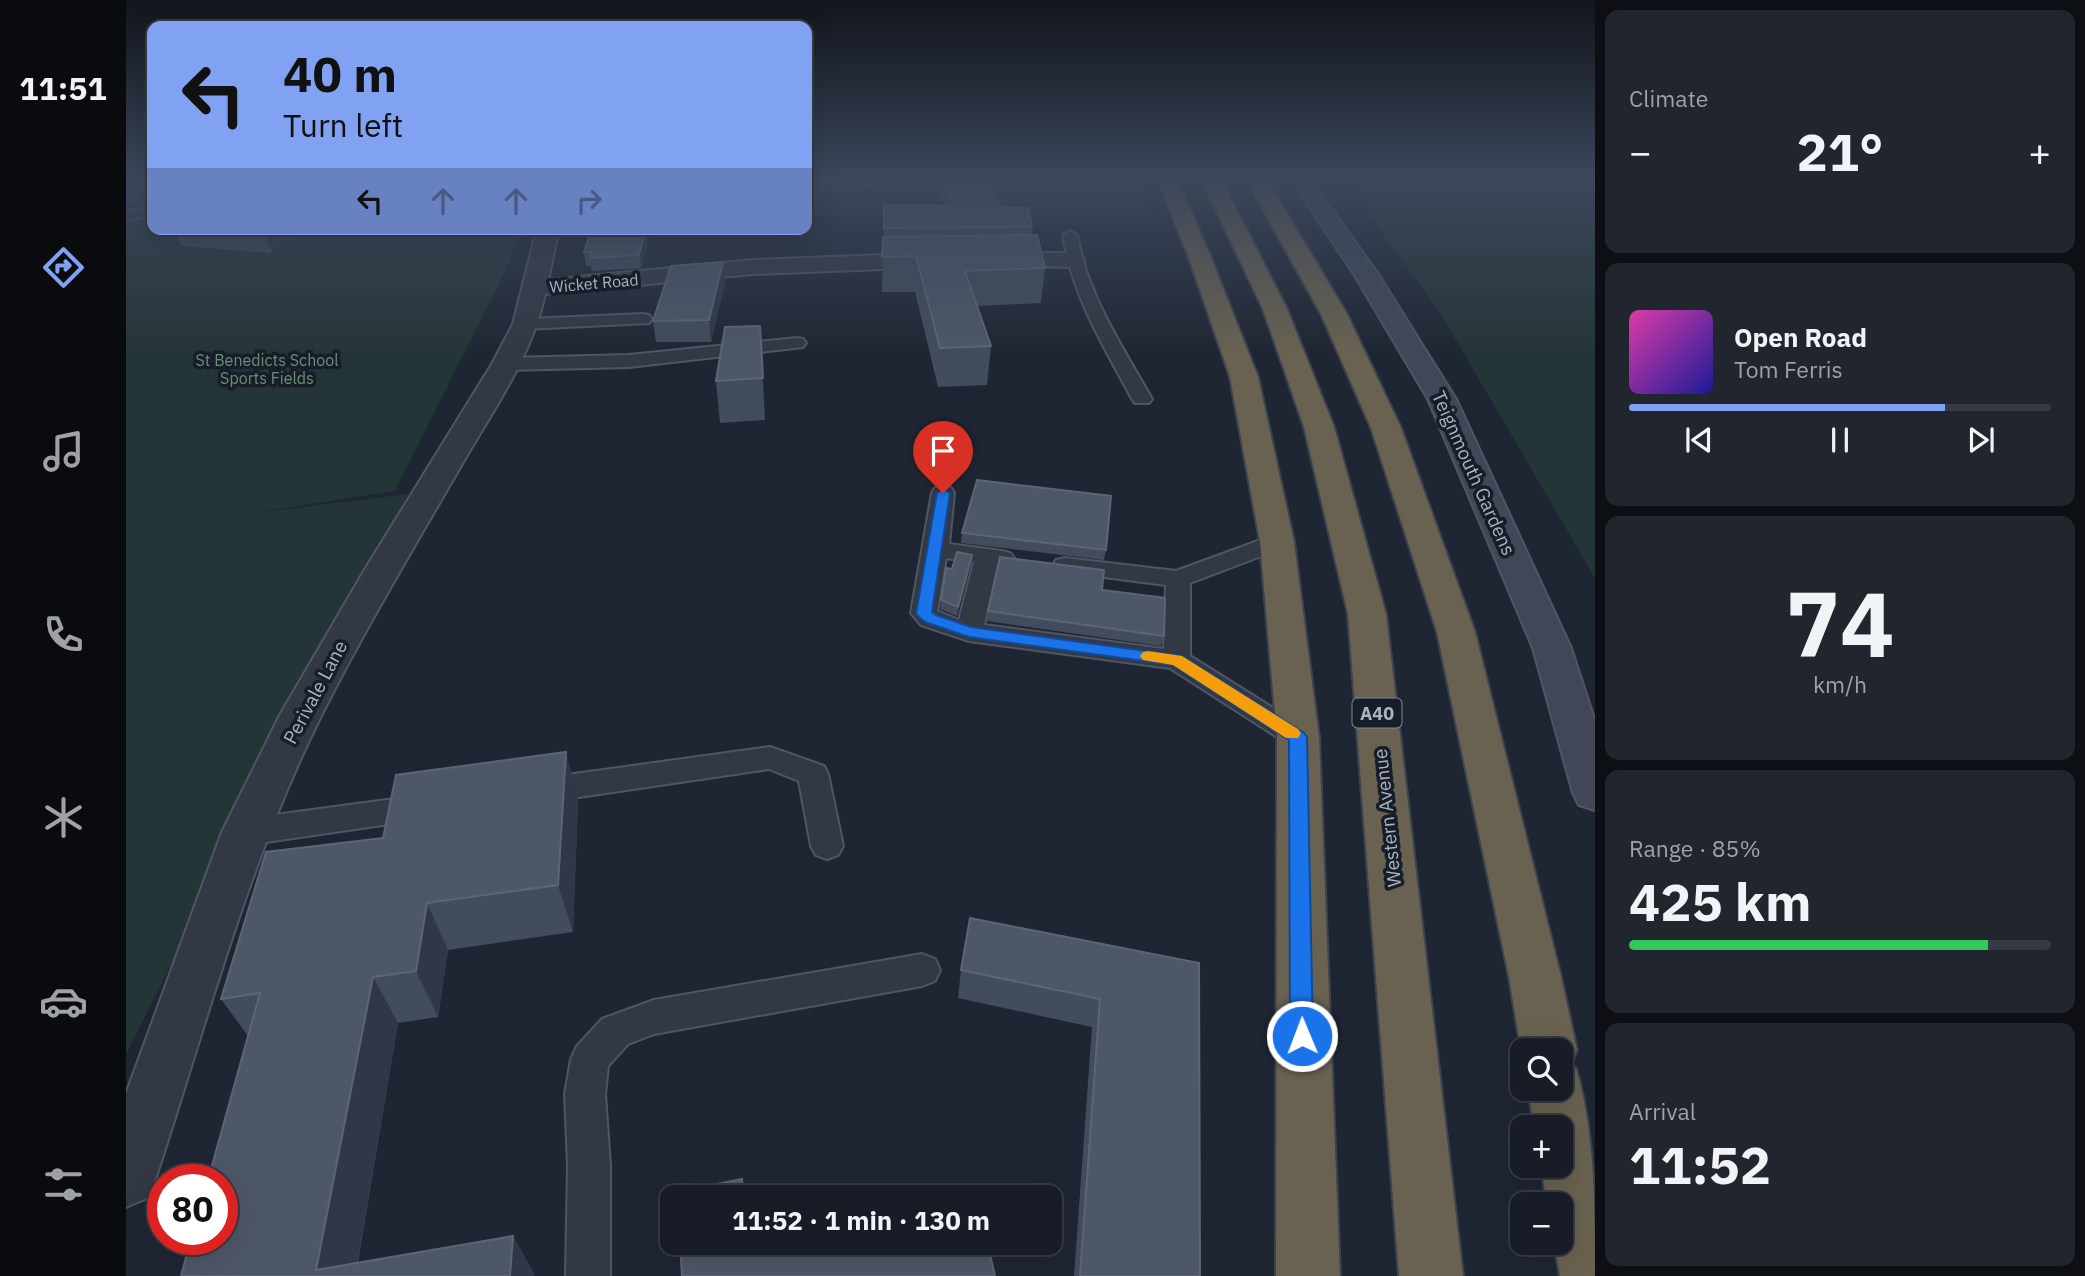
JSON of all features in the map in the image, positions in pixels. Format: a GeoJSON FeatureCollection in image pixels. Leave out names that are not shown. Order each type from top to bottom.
{"type":"FeatureCollection","features":[{"type":"Feature","properties":{"kind":"highway"},"geometry":{"type":"LineString","coordinates":[[1191,237],[1244,377],[1277,542],[1298,737],[1308,1276]]}},
{"type":"Feature","properties":{"kind":"highway","name":"Western Avenue"},"geometry":{"type":"LineString","coordinates":[[1239,237],[1275,309],[1319,427],[1367,614],[1431,1276]]}},
{"type":"Feature","properties":{"kind":"highway"},"geometry":{"type":"LineString","coordinates":[[1289,237],[1334,314],[1386,428],[1456,632],[1547,1038]]}},
{"type":"Feature","properties":{"kind":"highway"},"geometry":{"type":"LineString","coordinates":[[1558,1101],[1592,1276]]}},
{"type":"Feature","properties":{"kind":"main road","name":"Teignmouth Gardens"},"geometry":{"type":"LineString","coordinates":[[1340,237],[1442,398],[1552,648],[1595,793]]}},
{"type":"Feature","properties":{"kind":"street","name":"Perivale Lane"},"geometry":{"type":"LineString","coordinates":[[126,1177],[245,832],[301,715],[382,570],[506,364],[530,306],[546,237]]}},
{"type":"Feature","properties":{"kind":"street","name":"Wicket Road"},"geometry":{"type":"LineString","coordinates":[[530,306],[753,267],[961,260],[1073,260]]}},
{"type":"Feature","properties":{"kind":"lane"},"geometry":{"type":"LineString","coordinates":[[1070,237],[1073,260],[1084,292],[1142,399]]}},
{"type":"Feature","properties":{"kind":"lane"},"geometry":{"type":"LineString","coordinates":[[530,306],[643,319]]}},
{"type":"Feature","properties":{"kind":"lane"},"geometry":{"type":"LineString","coordinates":[[506,364],[629,361],[797,343]]}},
{"type":"Feature","properties":{"kind":"lane"},"geometry":{"type":"LineString","coordinates":[[943,493],[924,614],[930,619],[969,632],[1177,660],[1298,737]]}},
{"type":"Feature","properties":{"kind":"lane"},"geometry":{"type":"LineString","coordinates":[[936,550],[1178,579],[1277,542]]}},
{"type":"Feature","properties":{"kind":"lane"},"geometry":{"type":"LineString","coordinates":[[969,632],[987,556]]}},
{"type":"Feature","properties":{"kind":"lane"},"geometry":{"type":"LineString","coordinates":[[1177,660],[1178,579]]}},
{"type":"Feature","properties":{"kind":"lane"},"geometry":{"type":"LineString","coordinates":[[508,795],[770,758],[813,774],[827,846]]}},
{"type":"Feature","properties":{"kind":"lane"},"geometry":{"type":"LineString","coordinates":[[245,832],[452,803]]}},
{"type":"Feature","properties":{"kind":"lane"},"geometry":{"type":"LineString","coordinates":[[588,1276],[589,1166],[585,1094],[590,1059],[615,1031],[654,1017],[922,970]]}},
{"type":"Feature","properties":{"kind":"green space","name":"St Benedicts School Sports Fields"},"geometry":{"type":"Polygon","coordinates":[[[126,237],[518,237],[508,266],[395,491],[254,513],[408,494],[126,1054],[126,237]]]}},
{"type":"Feature","properties":{"kind":"green space"},"geometry":{"type":"Polygon","coordinates":[[[1385,237],[1595,237],[1595,578],[1439,311],[1385,237]]]}},
{"type":"Feature","properties":{"kind":"building"},"geometry":{"type":"Polygon","coordinates":[[[589,237],[644,237],[639,255],[590,258],[592,252],[584,252],[589,237]]]}},
{"type":"Feature","properties":{"kind":"building"},"geometry":{"type":"Polygon","coordinates":[[[883,237],[1037,237],[1045,268],[965,271],[991,346],[940,348],[916,256],[882,257],[883,237]]]}},
{"type":"Feature","properties":{"kind":"building"},"geometry":{"type":"Polygon","coordinates":[[[723,262],[709,320],[653,321],[671,266],[723,262]]]}},
{"type":"Feature","properties":{"kind":"building"},"geometry":{"type":"Polygon","coordinates":[[[760,326],[763,378],[716,381],[725,327],[760,326]]]}},
{"type":"Feature","properties":{"kind":"building"},"geometry":{"type":"Polygon","coordinates":[[[977,480],[1111,496],[1106,550],[962,533],[977,480]]]}},
{"type":"Feature","properties":{"kind":"building"},"geometry":{"type":"Polygon","coordinates":[[[957,552],[972,555],[958,607],[941,600],[946,568],[952,569],[957,552]]]}},
{"type":"Feature","properties":{"kind":"building"},"geometry":{"type":"Polygon","coordinates":[[[1000,557],[1104,570],[1102,590],[1165,598],[1164,636],[988,611],[1000,557]]]}},
{"type":"Feature","properties":{"kind":"building"},"geometry":{"type":"Polygon","coordinates":[[[566,752],[558,885],[427,903],[416,971],[373,977],[316,1270],[513,1236],[510,1276],[181,1276],[187,1255],[238,1255],[238,1164],[212,1164],[260,993],[221,999],[266,852],[383,838],[396,775],[566,752]]]}},
{"type":"Feature","properties":{"kind":"building"},"geometry":{"type":"Polygon","coordinates":[[[970,918],[1199,963],[1200,1276],[1080,1276],[1100,999],[961,970],[970,918]]]}},
{"type":"Feature","properties":{"kind":"building"},"geometry":{"type":"Polygon","coordinates":[[[742,1179],[742,1185],[712,1185],[742,1179]]]}},
{"type":"Feature","properties":{"kind":"building"},"geometry":{"type":"Polygon","coordinates":[[[681,1255],[990,1255],[995,1276],[682,1276],[681,1255]]]}},
{"type":"Feature","properties":{"kind":"slow traffic"},"geometry":{"type":"LineString","coordinates":[[1148,656],[1177,660],[1292,733]]}},
{"type":"Feature","properties":{"kind":"route"},"geometry":{"type":"LineString","coordinates":[[943,493],[924,614],[930,619],[969,632],[1177,660],[1298,737],[1302,1036]]}}]}
